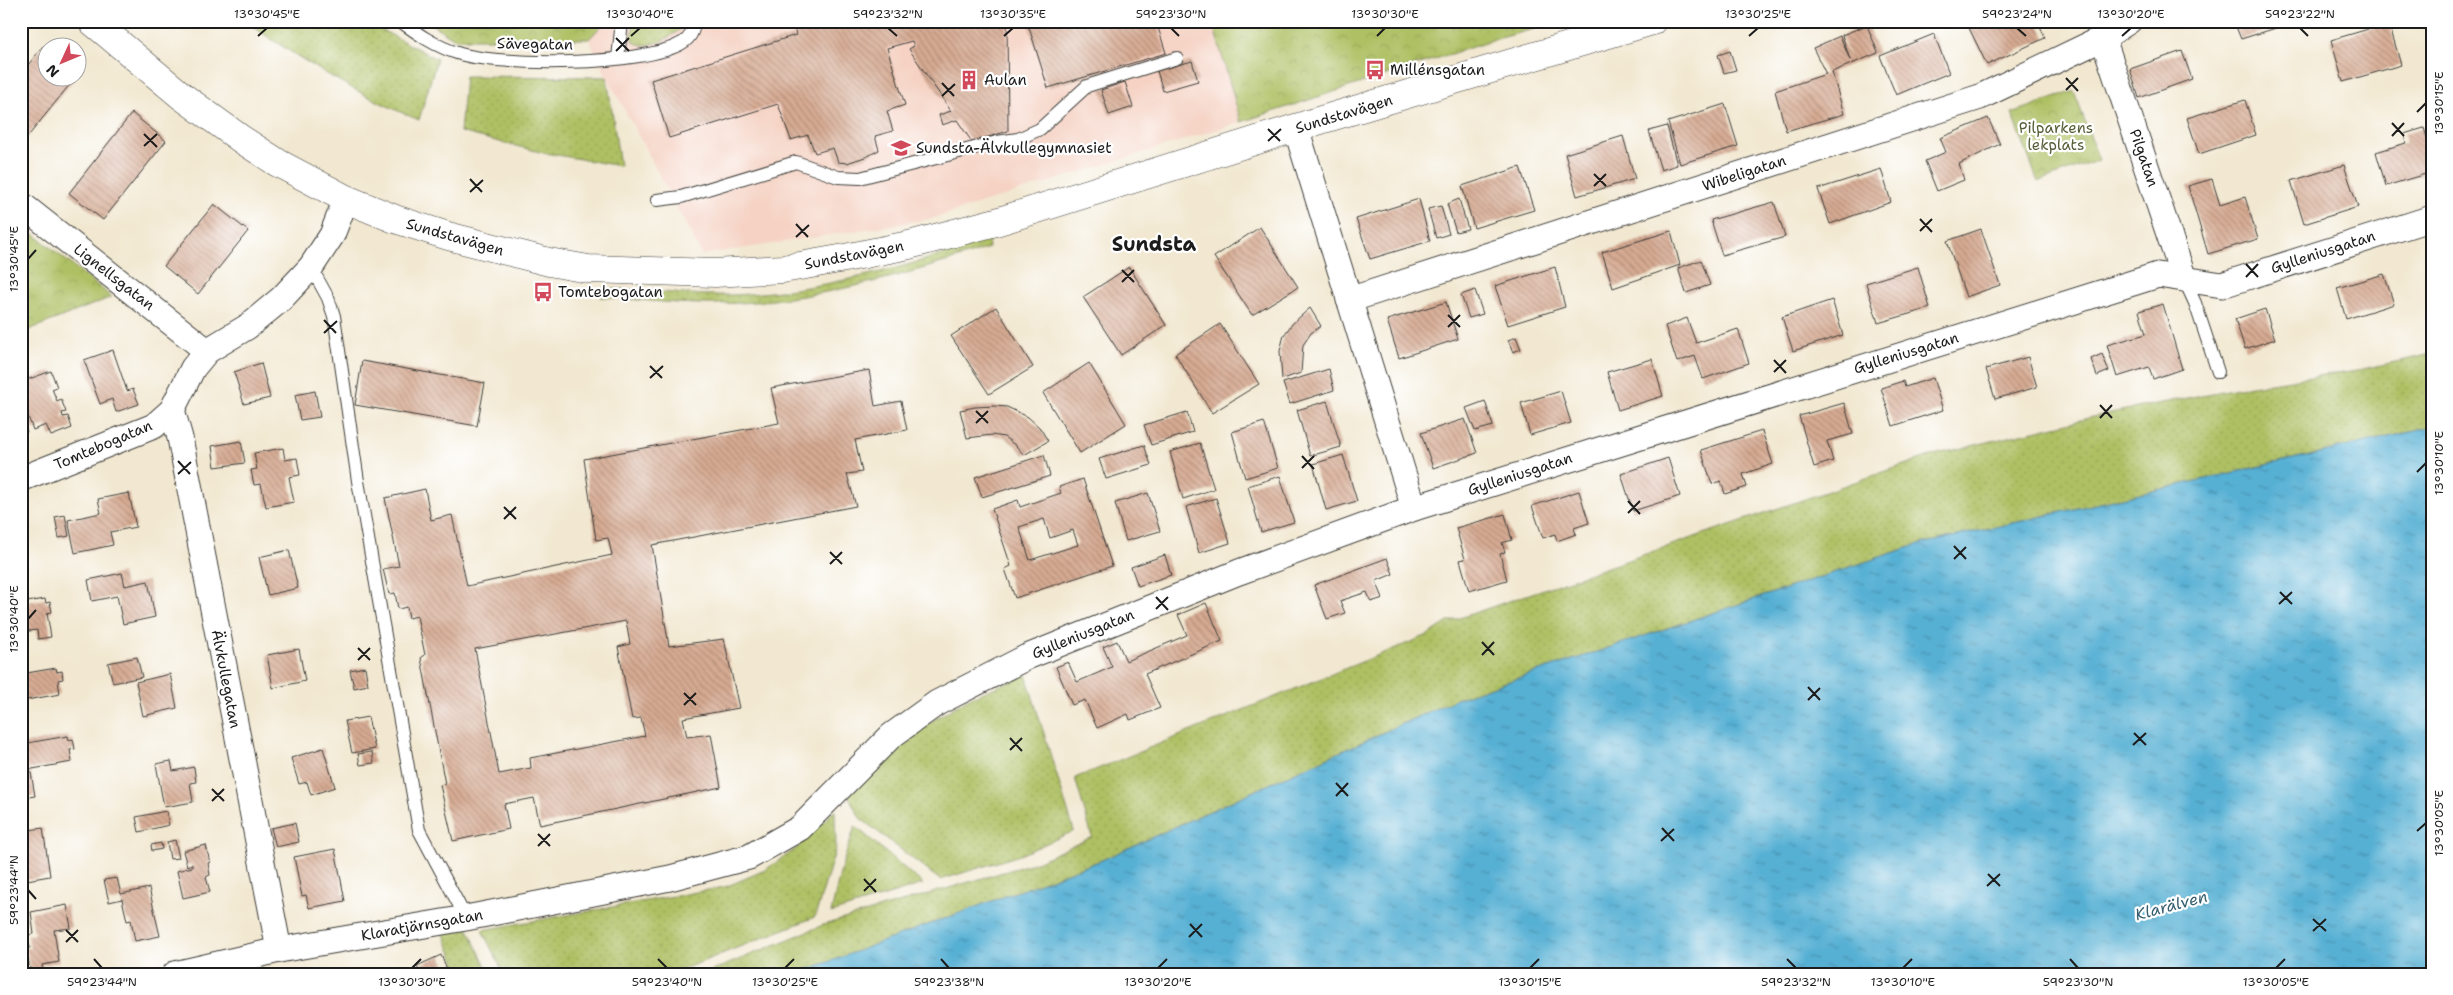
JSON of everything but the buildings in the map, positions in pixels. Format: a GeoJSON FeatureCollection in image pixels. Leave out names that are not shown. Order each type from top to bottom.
{"type":"FeatureCollection","features":[{"type":"Feature","properties":{"kind":"street","name":"Sundstavägen"},"geometry":{"type":"LineString","coordinates":[[92,21],[183,97],[241,139],[278,163],[346,199],[395,219],[522,256],[588,269],[714,273],[782,269],[909,245],[996,222],[1296,128],[1652,21]]}},
{"type":"Feature","properties":{"kind":"street","name":"Wibeligatan"},"geometry":{"type":"LineString","coordinates":[[1349,300],[1980,97],[2103,38],[2129,21]]}},
{"type":"Feature","properties":{"kind":"street","name":"Pilgatan"},"geometry":{"type":"LineString","coordinates":[[2103,38],[2184,280]]}},
{"type":"Feature","properties":{"kind":"street"},"geometry":{"type":"LineString","coordinates":[[1296,128],[1414,508]]}},
{"type":"Feature","properties":{"kind":"street","name":"Tomtebogatan"},"geometry":{"type":"LineString","coordinates":[[21,479],[154,426],[172,410],[193,368],[207,351],[246,327],[282,299],[311,267],[332,235],[346,199]]}},
{"type":"Feature","properties":{"kind":"street","name":"Lignellsgatan"},"geometry":{"type":"LineString","coordinates":[[21,204],[207,351]]}},
{"type":"Feature","properties":{"kind":"street","name":"Gylleniusgatan"},"geometry":{"type":"LineString","coordinates":[[670,878],[749,857],[800,828],[891,736],[937,702],[996,671],[1239,572],[1414,508],[2158,275],[2222,284],[2432,218]]}},
{"type":"Feature","properties":{"kind":"street","name":"Älvkullegatan"},"geometry":{"type":"LineString","coordinates":[[172,410],[180,438],[278,950]]}},
{"type":"Feature","properties":{"kind":"street","name":"Klaratjärnsgatan"},"geometry":{"type":"LineString","coordinates":[[175,974],[226,969],[278,950],[466,918],[670,878]]}},
{"type":"Feature","properties":{"kind":"lane","name":"Sävegatan"},"geometry":{"type":"LineString","coordinates":[[400,21],[430,42],[457,53],[498,61],[571,62],[654,54],[682,43],[692,34],[695,21]]}},
{"type":"Feature","properties":{"kind":"lane"},"geometry":{"type":"LineString","coordinates":[[618,58],[622,21]]}},
{"type":"Feature","properties":{"kind":"lane"},"geometry":{"type":"LineString","coordinates":[[657,200],[681,197],[796,162],[838,177],[860,178],[997,142],[1018,139],[1040,129],[1088,86],[1177,58]]}},
{"type":"Feature","properties":{"kind":"lane"},"geometry":{"type":"LineString","coordinates":[[311,267],[328,298],[334,316],[358,480],[419,830],[466,918]]}},
{"type":"Feature","properties":{"kind":"lane"},"geometry":{"type":"LineString","coordinates":[[2184,280],[2195,303],[2218,372]]}},
{"type":"Feature","properties":{"kind":"shaded area","name":"Sundsta-Älvkullegymnasiet"},"geometry":{"type":"Polygon","coordinates":[[[606,21],[1212,21],[1241,122],[931,219],[702,255],[607,77],[589,39],[606,21]]]}},
{"type":"Feature","properties":{"kind":"green space"},"geometry":{"type":"Polygon","coordinates":[[[245,21],[371,21],[380,29],[437,59],[419,120],[351,88],[286,49],[245,21]]]}},
{"type":"Feature","properties":{"kind":"green space"},"geometry":{"type":"Polygon","coordinates":[[[426,21],[606,21],[589,39],[455,39],[426,21]]]}},
{"type":"Feature","properties":{"kind":"green space"},"geometry":{"type":"Polygon","coordinates":[[[634,21],[686,21],[686,23],[682,28],[662,41],[654,44],[640,45],[634,42],[632,35],[634,21]]]}},
{"type":"Feature","properties":{"kind":"green space"},"geometry":{"type":"Polygon","coordinates":[[[1212,21],[1563,21],[1497,39],[1241,122],[1212,21]]]}},
{"type":"Feature","properties":{"kind":"green space"},"geometry":{"type":"Polygon","coordinates":[[[465,76],[607,77],[620,166],[540,152],[460,132],[465,76]]]}},
{"type":"Feature","properties":{"kind":"green space","name":"Pilparkens lekplats"},"geometry":{"type":"Polygon","coordinates":[[[2074,91],[2099,160],[2038,182],[2012,113],[2074,91]]]}},
{"type":"Feature","properties":{"kind":"green space"},"geometry":{"type":"Polygon","coordinates":[[[21,224],[30,231],[112,297],[21,333],[21,224]]]}},
{"type":"Feature","properties":{"kind":"green space"},"geometry":{"type":"Polygon","coordinates":[[[988,238],[989,248],[889,278],[821,293],[752,302],[717,304],[673,303],[600,297],[602,288],[716,295],[763,293],[795,289],[896,268],[988,238]]]}},
{"type":"Feature","properties":{"kind":"green space"},"geometry":{"type":"Polygon","coordinates":[[[2432,354],[2432,427],[1913,546],[1459,698],[1102,860],[796,974],[704,974],[823,925],[1034,863],[1092,837],[1075,778],[1428,635],[1448,622],[1933,455],[2110,413],[2238,388],[2363,369],[2432,354]]]}},
{"type":"Feature","properties":{"kind":"green space"},"geometry":{"type":"Polygon","coordinates":[[[1026,675],[1074,831],[1020,855],[940,880],[860,818],[848,795],[915,731],[971,697],[1026,675]]]}},
{"type":"Feature","properties":{"kind":"green space"},"geometry":{"type":"Polygon","coordinates":[[[835,810],[836,848],[815,917],[671,974],[504,974],[482,930],[725,887],[765,870],[797,848],[835,810]]]}},
{"type":"Feature","properties":{"kind":"green space"},"geometry":{"type":"Polygon","coordinates":[[[855,826],[923,884],[831,913],[841,869],[855,826]]]}},
{"type":"Feature","properties":{"kind":"green space"},"geometry":{"type":"Polygon","coordinates":[[[467,927],[490,974],[460,974],[443,932],[467,927]]]}},
{"type":"Feature","properties":{"kind":"water","name":"Klarälven"},"geometry":{"type":"Polygon","coordinates":[[[2432,427],[2432,974],[796,974],[1102,860],[1459,698],[1913,546],[2432,427]]]}},
{"type":"Feature","properties":{"kind":"place","name":"Millénsgatan"},"geometry":{"type":"Point","coordinates":[1375,70]}},
{"type":"Feature","properties":{"kind":"place","name":"Aulan"},"geometry":{"type":"Point","coordinates":[969,80]}},
{"type":"Feature","properties":{"kind":"place","name":"Sundsta-Älvkullegymnasiet"},"geometry":{"type":"Point","coordinates":[901,148]}},
{"type":"Feature","properties":{"kind":"place","name":"Tomtebogatan"},"geometry":{"type":"Point","coordinates":[543,292]}},
{"type":"Feature","properties":{"kind":"district","name":"Sundsta"},"geometry":{"type":"Point","coordinates":[1154,244]}}]}
